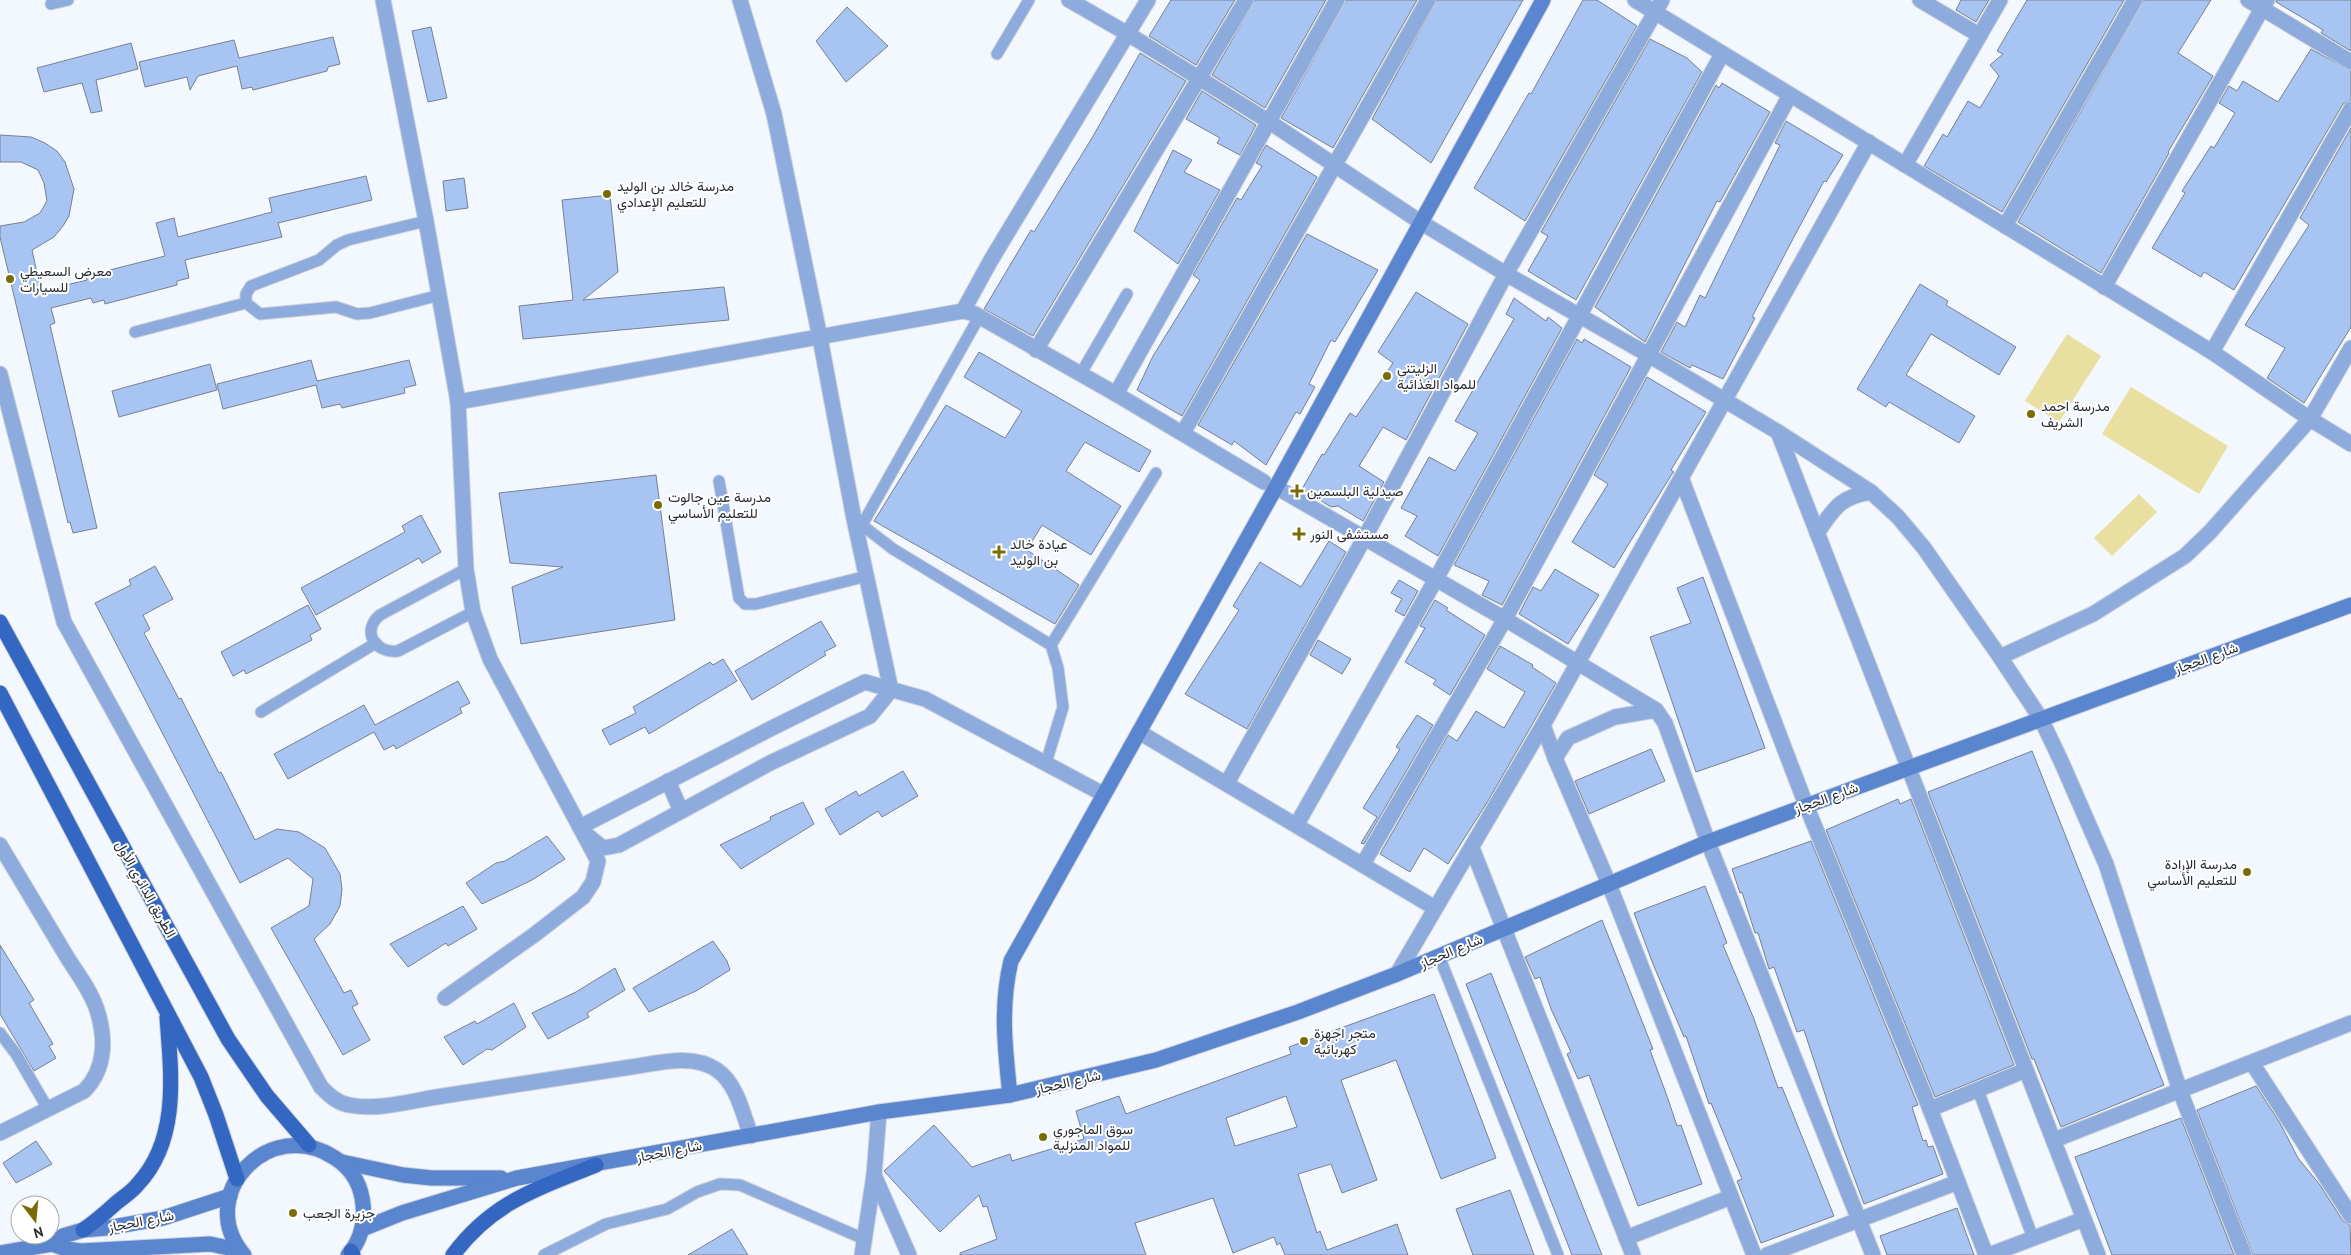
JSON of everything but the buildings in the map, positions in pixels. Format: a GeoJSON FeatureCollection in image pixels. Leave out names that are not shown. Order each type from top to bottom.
{"type":"FeatureCollection","features":[{"type":"Feature","properties":{"kind":"main road"},"geometry":{"type":"LineString","coordinates":[[1010,1095],[1003,1013],[1005,984],[1011,961],[1140,732],[1270,485],[1422,223],[1543,0]]}},
{"type":"Feature","properties":{"kind":"main road","name":"شارع الحجاز"},"geometry":{"type":"LineString","coordinates":[[362,1229],[402,1213],[517,1178],[879,1112],[1010,1095],[1156,1060],[1298,1012],[1397,974],[1708,842],[2351,605]]}},
{"type":"Feature","properties":{"kind":"main road","name":"الطريق الدائري الأول"},"geometry":{"type":"LineString","coordinates":[[0,622],[228,1039],[267,1096],[309,1146]]}},
{"type":"Feature","properties":{"kind":"main road"},"geometry":{"type":"LineString","coordinates":[[0,693],[201,1077],[237,1179]]}},
{"type":"Feature","properties":{"kind":"main road"},"geometry":{"type":"LineString","coordinates":[[83,1230],[99,1220],[139,1184],[158,1155],[170,1116],[171,1070],[167,1011]]}},
{"type":"Feature","properties":{"kind":"main road"},"geometry":{"type":"LineString","coordinates":[[242,1252],[229,1224],[230,1196],[237,1179],[246,1166],[267,1152],[292,1144],[309,1146],[326,1152],[342,1162],[357,1181],[364,1205],[362,1229],[351,1254]]}},
{"type":"Feature","properties":{"kind":"main road","name":"شارع الحجاز"},"geometry":{"type":"LineString","coordinates":[[342,1162],[403,1175],[432,1178],[517,1178]]}},
{"type":"Feature","properties":{"kind":"main road"},"geometry":{"type":"LineString","coordinates":[[453,1255],[465,1239],[494,1212],[529,1192],[596,1165]]}},
{"type":"Feature","properties":{"kind":"main road","name":"شارع الحجاز"},"geometry":{"type":"LineString","coordinates":[[60,1238],[83,1230],[107,1228],[163,1218],[230,1196]]}},
{"type":"Feature","properties":{"kind":"main road","name":"شارع الحجاز"},"geometry":{"type":"LineString","coordinates":[[54,1245],[81,1253],[210,1244],[242,1252]]}},
{"type":"Feature","properties":{"kind":"main road","name":"شارع الحجاز"},"geometry":{"type":"LineString","coordinates":[[0,1253],[46,1245]]}},
{"type":"Feature","properties":{"kind":"street"},"geometry":{"type":"LineString","coordinates":[[383,0],[440,295],[458,402],[466,569],[473,612],[490,659],[598,861],[593,882],[583,897],[534,935],[445,998]]}},
{"type":"Feature","properties":{"kind":"street"},"geometry":{"type":"LineString","coordinates":[[740,0],[774,114],[858,522],[866,576],[891,690]]}},
{"type":"Feature","properties":{"kind":"street"},"geometry":{"type":"LineString","coordinates":[[1069,0],[1128,34],[1268,121],[1422,223],[1778,432],[1871,492],[1898,517],[1924,548],[2000,657],[2040,719],[2061,761],[2106,864],[2180,1091],[2244,1255]]}},
{"type":"Feature","properties":{"kind":"street"},"geometry":{"type":"LineString","coordinates":[[963,311],[991,260],[1148,0]]}},
{"type":"Feature","properties":{"kind":"street"},"geometry":{"type":"LineString","coordinates":[[1036,350],[1246,0]]}},
{"type":"Feature","properties":{"kind":"street"},"geometry":{"type":"LineString","coordinates":[[1116,394],[1337,0]]}},
{"type":"Feature","properties":{"kind":"street"},"geometry":{"type":"LineString","coordinates":[[1183,433],[1336,166],[1428,0]]}},
{"type":"Feature","properties":{"kind":"street"},"geometry":{"type":"LineString","coordinates":[[1635,0],[1655,14],[1869,142],[2212,352],[2310,420],[2351,444]]}},
{"type":"Feature","properties":{"kind":"street"},"geometry":{"type":"LineString","coordinates":[[1226,783],[1365,537],[1506,274],[1662,0]]}},
{"type":"Feature","properties":{"kind":"street"},"geometry":{"type":"LineString","coordinates":[[1920,0],[1979,35]]}},
{"type":"Feature","properties":{"kind":"street"},"geometry":{"type":"LineString","coordinates":[[1905,164],[2000,0]]}},
{"type":"Feature","properties":{"kind":"street"},"geometry":{"type":"LineString","coordinates":[[2005,226],[2135,0]]}},
{"type":"Feature","properties":{"kind":"street"},"geometry":{"type":"LineString","coordinates":[[2248,0],[2265,4],[2351,62]]}},
{"type":"Feature","properties":{"kind":"street"},"geometry":{"type":"LineString","coordinates":[[2104,287],[2265,4]]}},
{"type":"Feature","properties":{"kind":"street"},"geometry":{"type":"LineString","coordinates":[[1297,824],[1436,579],[1722,54]]}},
{"type":"Feature","properties":{"kind":"street"},"geometry":{"type":"LineString","coordinates":[[1363,864],[1505,619],[1790,95]]}},
{"type":"Feature","properties":{"kind":"street"},"geometry":{"type":"LineString","coordinates":[[2212,352],[2351,109]]}},
{"type":"Feature","properties":{"kind":"street"},"geometry":{"type":"LineString","coordinates":[[1397,974],[1579,662],[1869,142]]}},
{"type":"Feature","properties":{"kind":"street"},"geometry":{"type":"LineString","coordinates":[[458,402],[963,311],[979,317],[1116,394],[1270,485],[1365,537],[1579,662],[1656,710],[1665,723],[1708,842],[1873,1255]]}},
{"type":"Feature","properties":{"kind":"street"},"geometry":{"type":"LineString","coordinates":[[2000,657],[2093,614],[2185,556],[2210,532],[2310,420],[2351,348]]}},
{"type":"Feature","properties":{"kind":"street"},"geometry":{"type":"LineString","coordinates":[[0,374],[64,622],[320,1087],[333,1099],[348,1105],[385,1106],[625,1068],[679,1061],[700,1062],[716,1069],[727,1078],[735,1092],[751,1136]]}},
{"type":"Feature","properties":{"kind":"street"},"geometry":{"type":"LineString","coordinates":[[1778,432],[1907,768],[2098,1255]]}},
{"type":"Feature","properties":{"kind":"street"},"geometry":{"type":"LineString","coordinates":[[1682,480],[1806,805],[1988,1255],[2084,1219]]}},
{"type":"Feature","properties":{"kind":"street"},"geometry":{"type":"LineString","coordinates":[[1817,533],[1834,508],[1845,498],[1871,492]]}},
{"type":"Feature","properties":{"kind":"street"},"geometry":{"type":"LineString","coordinates":[[580,827],[864,682],[925,699],[1104,794]]}},
{"type":"Feature","properties":{"kind":"street"},"geometry":{"type":"LineString","coordinates":[[580,827],[598,845],[603,848],[610,848],[770,763],[870,716],[891,690]]}},
{"type":"Feature","properties":{"kind":"street"},"geometry":{"type":"LineString","coordinates":[[1555,758],[1568,738],[1615,716],[1656,710]]}},
{"type":"Feature","properties":{"kind":"street"},"geometry":{"type":"LineString","coordinates":[[1543,725],[1608,884],[1754,1255]]}},
{"type":"Feature","properties":{"kind":"street"},"geometry":{"type":"LineString","coordinates":[[1140,732],[1435,908]]}},
{"type":"Feature","properties":{"kind":"street"},"geometry":{"type":"LineString","coordinates":[[668,781],[681,811]]}},
{"type":"Feature","properties":{"kind":"street"},"geometry":{"type":"LineString","coordinates":[[0,845],[94,1002],[101,1028],[102,1059],[93,1082],[84,1091],[0,1132]]}},
{"type":"Feature","properties":{"kind":"street"},"geometry":{"type":"LineString","coordinates":[[1472,848],[1633,1255]]}},
{"type":"Feature","properties":{"kind":"street"},"geometry":{"type":"LineString","coordinates":[[2054,1140],[2351,1023]]}},
{"type":"Feature","properties":{"kind":"street"},"geometry":{"type":"LineString","coordinates":[[2252,1063],[2351,1216]]}},
{"type":"Feature","properties":{"kind":"street"},"geometry":{"type":"LineString","coordinates":[[1930,1110],[2026,1070]]}},
{"type":"Feature","properties":{"kind":"street"},"geometry":{"type":"LineString","coordinates":[[862,1255],[874,1175],[879,1112]]}},
{"type":"Feature","properties":{"kind":"street"},"geometry":{"type":"LineString","coordinates":[[874,1175],[909,1255]]}},
{"type":"Feature","properties":{"kind":"street"},"geometry":{"type":"LineString","coordinates":[[1767,1255],[1958,1182]]}},
{"type":"Feature","properties":{"kind":"street"},"geometry":{"type":"LineString","coordinates":[[1626,1238],[1731,1197]]}},
{"type":"Feature","properties":{"kind":"lane"},"geometry":{"type":"LineString","coordinates":[[51,4],[68,0]]}},
{"type":"Feature","properties":{"kind":"lane"},"geometry":{"type":"LineString","coordinates":[[997,54],[1029,0]]}},
{"type":"Feature","properties":{"kind":"lane"},"geometry":{"type":"LineString","coordinates":[[246,303],[246,294],[251,286],[319,260],[337,245],[426,222]]}},
{"type":"Feature","properties":{"kind":"lane"},"geometry":{"type":"LineString","coordinates":[[1080,375],[1127,294]]}},
{"type":"Feature","properties":{"kind":"lane"},"geometry":{"type":"LineString","coordinates":[[246,303],[260,314],[336,307],[357,314],[370,313],[440,295]]}},
{"type":"Feature","properties":{"kind":"lane"},"geometry":{"type":"LineString","coordinates":[[135,332],[246,303]]}},
{"type":"Feature","properties":{"kind":"lane"},"geometry":{"type":"LineString","coordinates":[[979,317],[858,522],[893,549],[1051,645],[1058,668],[1064,707],[1046,763]]}},
{"type":"Feature","properties":{"kind":"lane"},"geometry":{"type":"LineString","coordinates":[[1051,645],[1156,473]]}},
{"type":"Feature","properties":{"kind":"lane"},"geometry":{"type":"LineString","coordinates":[[719,481],[739,598],[744,604],[756,604],[866,576]]}},
{"type":"Feature","properties":{"kind":"lane"},"geometry":{"type":"LineString","coordinates":[[466,569],[380,615],[373,620],[370,628],[371,636],[382,649],[389,652],[398,651],[473,612]]}},
{"type":"Feature","properties":{"kind":"lane"},"geometry":{"type":"LineString","coordinates":[[261,712],[376,643]]}},
{"type":"Feature","properties":{"kind":"lane"},"geometry":{"type":"LineString","coordinates":[[1439,956],[1558,1255]]}},
{"type":"Feature","properties":{"kind":"lane"},"geometry":{"type":"LineString","coordinates":[[0,1033],[16,1054],[48,1109]]}},
{"type":"Feature","properties":{"kind":"lane"},"geometry":{"type":"LineString","coordinates":[[1978,1090],[2033,1238]]}},
{"type":"Feature","properties":{"kind":"lane"},"geometry":{"type":"LineString","coordinates":[[544,1255],[606,1224],[667,1209],[697,1192],[720,1184],[740,1185],[864,1239]]}},
{"type":"Feature","properties":{"kind":"shaded area"},"geometry":{"type":"Polygon","coordinates":[[[2067,334],[2101,356],[2059,422],[2025,401],[2067,334]]]}},
{"type":"Feature","properties":{"kind":"shaded area"},"geometry":{"type":"Polygon","coordinates":[[[2131,387],[2228,446],[2199,494],[2102,434],[2131,387]]]}},
{"type":"Feature","properties":{"kind":"shaded area"},"geometry":{"type":"Polygon","coordinates":[[[2139,494],[2157,512],[2112,556],[2094,538],[2139,494]]]}},
{"type":"Feature","properties":{"kind":"place","name":"مدرسة خالد بن الوليد للتعليم الإعدادي"},"geometry":{"type":"Point","coordinates":[607,194]}},
{"type":"Feature","properties":{"kind":"place","name":"معرض السعيطي للسيارات"},"geometry":{"type":"Point","coordinates":[10,279]}},
{"type":"Feature","properties":{"kind":"place","name":"الزليتني للمواد الغذائية"},"geometry":{"type":"Point","coordinates":[1387,376]}},
{"type":"Feature","properties":{"kind":"place","name":"مدرسة احمد الشريف"},"geometry":{"type":"Point","coordinates":[2031,414]}},
{"type":"Feature","properties":{"kind":"place","name":"صيدلية البلسمين"},"geometry":{"type":"Point","coordinates":[1297,491]}},
{"type":"Feature","properties":{"kind":"place","name":"مدرسة عين جالوت للتعليم الأساسي"},"geometry":{"type":"Point","coordinates":[658,505]}},
{"type":"Feature","properties":{"kind":"place","name":"مستشفى النور"},"geometry":{"type":"Point","coordinates":[1299,534]}},
{"type":"Feature","properties":{"kind":"place","name":"عيادة خالد بن الوليد"},"geometry":{"type":"Point","coordinates":[999,552]}},
{"type":"Feature","properties":{"kind":"place","name":"مدرسة الإرادة للتعليم الأساسي"},"geometry":{"type":"Point","coordinates":[2247,872]}},
{"type":"Feature","properties":{"kind":"place","name":"متجر اجهزة كهربائية"},"geometry":{"type":"Point","coordinates":[1304,1041]}},
{"type":"Feature","properties":{"kind":"place","name":"سوق الماجوري للمواد المنزلية"},"geometry":{"type":"Point","coordinates":[1043,1137]}},
{"type":"Feature","properties":{"kind":"place","name":"جزيرة الجعب"},"geometry":{"type":"Point","coordinates":[293,1213]}}]}
